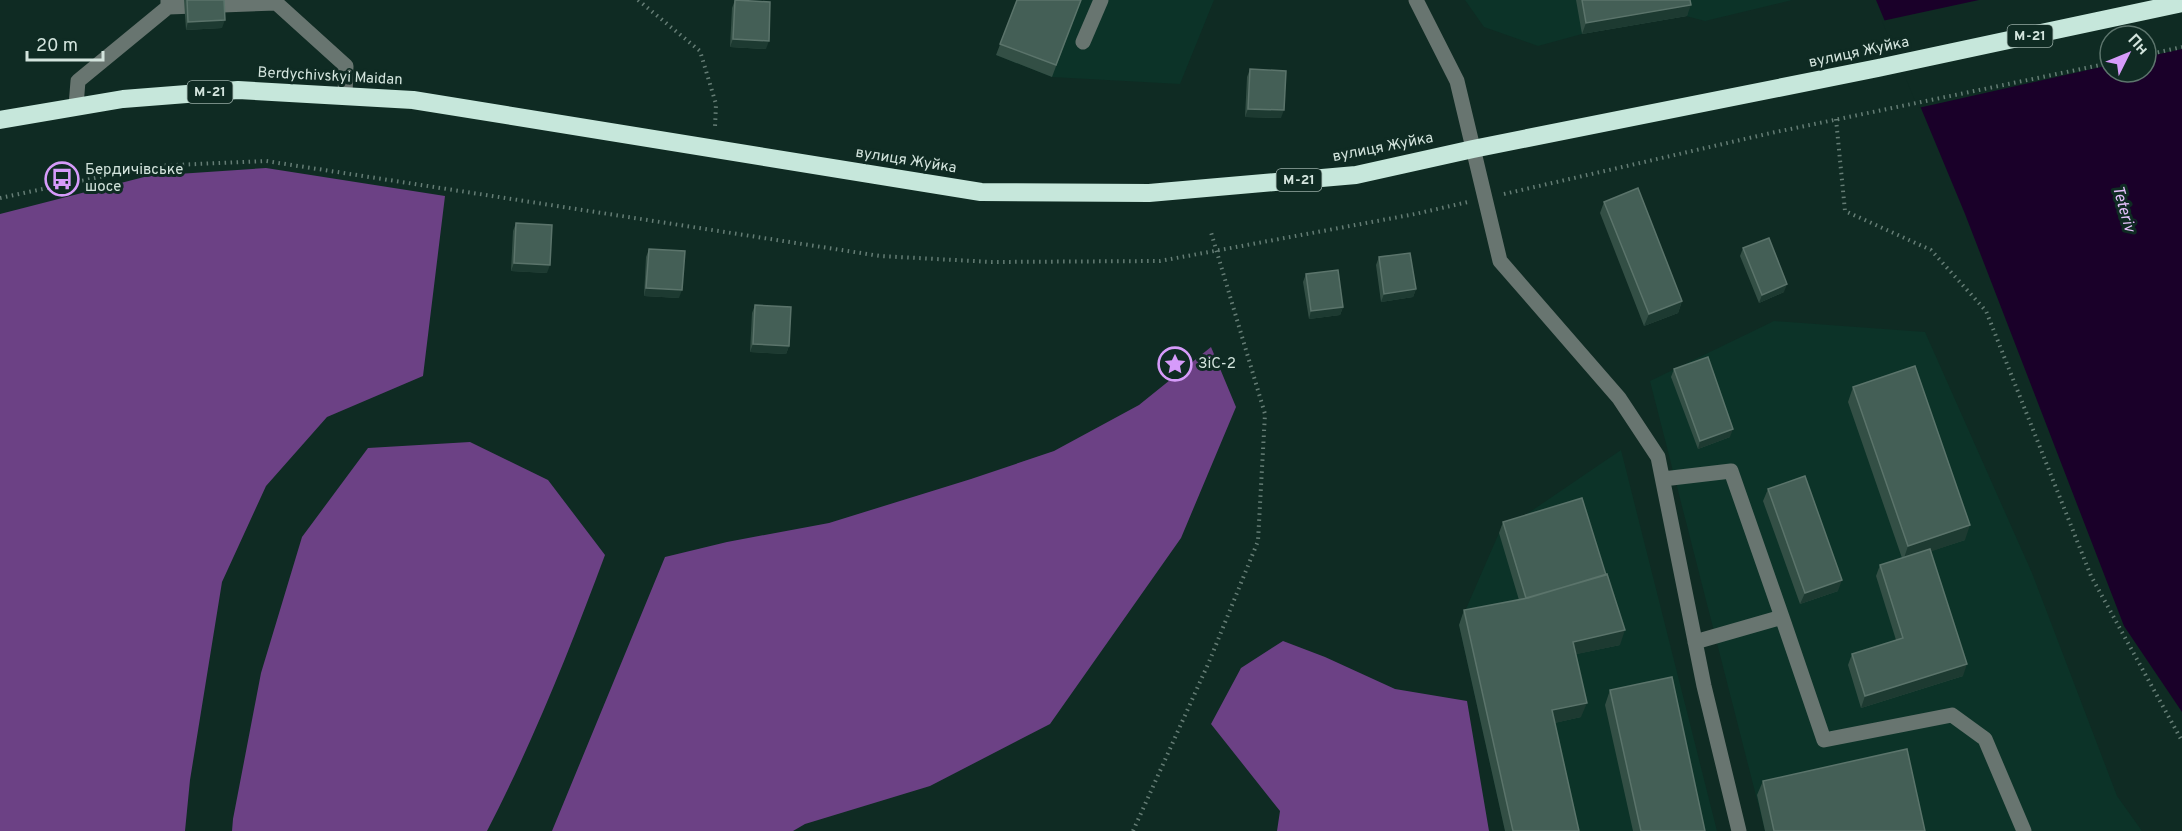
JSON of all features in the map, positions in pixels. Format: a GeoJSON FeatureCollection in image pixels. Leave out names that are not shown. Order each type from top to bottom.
{"type":"FeatureCollection","features":[{"type":"Feature","properties":{"kind":"highway","name":"вулиця Жуйка"},"geometry":{"type":"LineString","coordinates":[[510,115],[981,192],[1149,193],[1356,175],[2182,3]]}},
{"type":"Feature","properties":{"kind":"highway","name":"Berdychivskyi Maidan"},"geometry":{"type":"LineString","coordinates":[[76,106],[123,99],[238,90],[413,100],[510,115]]}},
{"type":"Feature","properties":{"kind":"highway","name":"М-21"},"geometry":{"type":"LineString","coordinates":[[0,120],[76,106]]}},
{"type":"Feature","properties":{"kind":"street"},"geometry":{"type":"LineString","coordinates":[[1083,42],[1101,0]]}},
{"type":"Feature","properties":{"kind":"street"},"geometry":{"type":"LineString","coordinates":[[1416,0],[1457,81],[1500,261],[1619,398],[1658,457],[1695,642],[1739,831]]}},
{"type":"Feature","properties":{"kind":"street"},"geometry":{"type":"LineString","coordinates":[[76,106],[78,81],[168,3],[275,1],[346,66],[345,96]]}},
{"type":"Feature","properties":{"kind":"street"},"geometry":{"type":"LineString","coordinates":[[1663,479],[1731,471],[1824,740],[1952,715],[1985,739],[2024,831]]}},
{"type":"Feature","properties":{"kind":"street"},"geometry":{"type":"LineString","coordinates":[[1695,642],[1782,617]]}},
{"type":"Feature","properties":{"kind":"path"},"geometry":{"type":"LineString","coordinates":[[638,0],[700,51],[716,105],[713,149]]}},
{"type":"Feature","properties":{"kind":"path"},"geometry":{"type":"LineString","coordinates":[[2158,52],[2182,47]]}},
{"type":"Feature","properties":{"kind":"path"},"geometry":{"type":"LineString","coordinates":[[0,198],[152,166],[266,161],[880,256],[992,262],[1160,261],[1415,214],[1771,133],[2098,65]]}},
{"type":"Feature","properties":{"kind":"path"},"geometry":{"type":"LineString","coordinates":[[1836,119],[1845,211],[1931,250],[1986,311],[2091,576],[2182,741]]}},
{"type":"Feature","properties":{"kind":"path"},"geometry":{"type":"LineString","coordinates":[[1133,831],[1209,662],[1258,541],[1265,414],[1209,228]]}},
{"type":"Feature","properties":{"kind":"shaded area"},"geometry":{"type":"Polygon","coordinates":[[[1019,0],[1214,0],[1180,84],[1052,77],[996,55],[1019,0]]]}},
{"type":"Feature","properties":{"kind":"shaded area"},"geometry":{"type":"Polygon","coordinates":[[[1465,0],[1792,0],[1705,21],[1686,16],[1582,34],[1538,46],[1484,27],[1465,0]]]}},
{"type":"Feature","properties":{"kind":"shaded area"},"geometry":{"type":"Polygon","coordinates":[[[266,168],[445,196],[423,376],[327,417],[266,486],[222,582],[190,780],[185,831],[0,831],[0,214],[148,176],[266,168]]]}},
{"type":"Feature","properties":{"kind":"shaded area"},"geometry":{"type":"Polygon","coordinates":[[[1774,321],[1925,332],[2032,573],[2117,796],[2142,831],[1765,831],[1650,381],[1774,321]]]}},
{"type":"Feature","properties":{"kind":"shaded area"},"geometry":{"type":"Polygon","coordinates":[[[1211,347],[1236,407],[1181,538],[1050,724],[930,786],[805,824],[793,831],[552,831],[665,557],[727,542],[829,523],[1054,451],[1139,405],[1211,347]]]}},
{"type":"Feature","properties":{"kind":"shaded area"},"geometry":{"type":"Polygon","coordinates":[[[470,442],[548,480],[605,555],[550,695],[487,831],[232,831],[261,673],[302,537],[368,448],[470,442]]]}},
{"type":"Feature","properties":{"kind":"shaded area"},"geometry":{"type":"Polygon","coordinates":[[[1621,450],[1717,831],[1505,831],[1459,625],[1499,533],[1621,450]]]}},
{"type":"Feature","properties":{"kind":"shaded area"},"geometry":{"type":"Polygon","coordinates":[[[1283,641],[1325,657],[1395,689],[1467,701],[1489,831],[1277,831],[1280,811],[1211,724],[1241,668],[1283,641]]]}},
{"type":"Feature","properties":{"kind":"water","name":"Teteriv"},"geometry":{"type":"Polygon","coordinates":[[[1876,0],[2182,0],[2182,712],[2124,626],[1965,214],[1876,0]]]}},
{"type":"Feature","properties":{"kind":"pier"},"geometry":{"type":"Polygon","coordinates":[[[1979,0],[2182,0],[2182,49],[2158,54],[2158,24],[2098,24],[2098,68],[1918,108],[1882,21],[1979,0]]]}},
{"type":"Feature","properties":{"kind":"building"},"geometry":{"type":"Polygon","coordinates":[[[187,0],[224,0],[225,20],[188,22],[187,0]]]}},
{"type":"Feature","properties":{"kind":"building"},"geometry":{"type":"Polygon","coordinates":[[[735,0],[770,2],[769,41],[733,39],[735,0]]]}},
{"type":"Feature","properties":{"kind":"building"},"geometry":{"type":"Polygon","coordinates":[[[1017,0],[1081,0],[1056,65],[1000,44],[1017,0]]]}},
{"type":"Feature","properties":{"kind":"building"},"geometry":{"type":"Polygon","coordinates":[[[1582,0],[1690,0],[1691,5],[1586,23],[1582,0]]]}},
{"type":"Feature","properties":{"kind":"building"},"geometry":{"type":"Polygon","coordinates":[[[1250,69],[1286,71],[1284,110],[1248,109],[1250,69]]]}},
{"type":"Feature","properties":{"kind":"building"},"geometry":{"type":"Polygon","coordinates":[[[1638,188],[1682,301],[1649,314],[1604,202],[1638,188]]]}},
{"type":"Feature","properties":{"kind":"building"},"geometry":{"type":"Polygon","coordinates":[[[516,223],[552,225],[550,265],[514,263],[516,223]]]}},
{"type":"Feature","properties":{"kind":"building"},"geometry":{"type":"Polygon","coordinates":[[[1769,238],[1787,284],[1762,295],[1743,248],[1769,238]]]}},
{"type":"Feature","properties":{"kind":"building"},"geometry":{"type":"Polygon","coordinates":[[[649,249],[685,251],[682,290],[646,288],[649,249]]]}},
{"type":"Feature","properties":{"kind":"building"},"geometry":{"type":"Polygon","coordinates":[[[1410,253],[1416,289],[1384,294],[1379,257],[1410,253]]]}},
{"type":"Feature","properties":{"kind":"building"},"geometry":{"type":"Polygon","coordinates":[[[1338,270],[1343,307],[1311,311],[1306,274],[1338,270]]]}},
{"type":"Feature","properties":{"kind":"building"},"geometry":{"type":"Polygon","coordinates":[[[755,305],[791,307],[789,346],[753,344],[755,305]]]}},
{"type":"Feature","properties":{"kind":"building"},"geometry":{"type":"Polygon","coordinates":[[[1708,357],[1733,429],[1700,441],[1674,369],[1708,357]]]}},
{"type":"Feature","properties":{"kind":"building"},"geometry":{"type":"Polygon","coordinates":[[[1915,366],[1970,525],[1908,546],[1853,387],[1915,366]]]}},
{"type":"Feature","properties":{"kind":"building"},"geometry":{"type":"Polygon","coordinates":[[[1805,476],[1842,580],[1805,593],[1768,489],[1805,476]]]}},
{"type":"Feature","properties":{"kind":"building"},"geometry":{"type":"Polygon","coordinates":[[[1582,498],[1606,575],[1526,598],[1503,522],[1582,498]]]}},
{"type":"Feature","properties":{"kind":"building"},"geometry":{"type":"Polygon","coordinates":[[[1930,549],[1967,664],[1865,696],[1852,654],[1903,638],[1880,565],[1930,549]]]}},
{"type":"Feature","properties":{"kind":"building"},"geometry":{"type":"Polygon","coordinates":[[[1607,574],[1625,630],[1573,642],[1587,703],[1552,710],[1579,831],[1513,831],[1464,610],[1528,598],[1607,574]]]}},
{"type":"Feature","properties":{"kind":"building"},"geometry":{"type":"Polygon","coordinates":[[[1672,677],[1705,831],[1641,831],[1610,690],[1672,677]]]}},
{"type":"Feature","properties":{"kind":"building"},"geometry":{"type":"Polygon","coordinates":[[[1907,749],[1925,831],[1774,831],[1763,781],[1907,749]]]}},
{"type":"Feature","properties":{"kind":"place","name":"Бердичівське шосе"},"geometry":{"type":"Point","coordinates":[62,179]}},
{"type":"Feature","properties":{"kind":"place","name":"ЗіС-2"},"geometry":{"type":"Point","coordinates":[1175,364]}}]}
